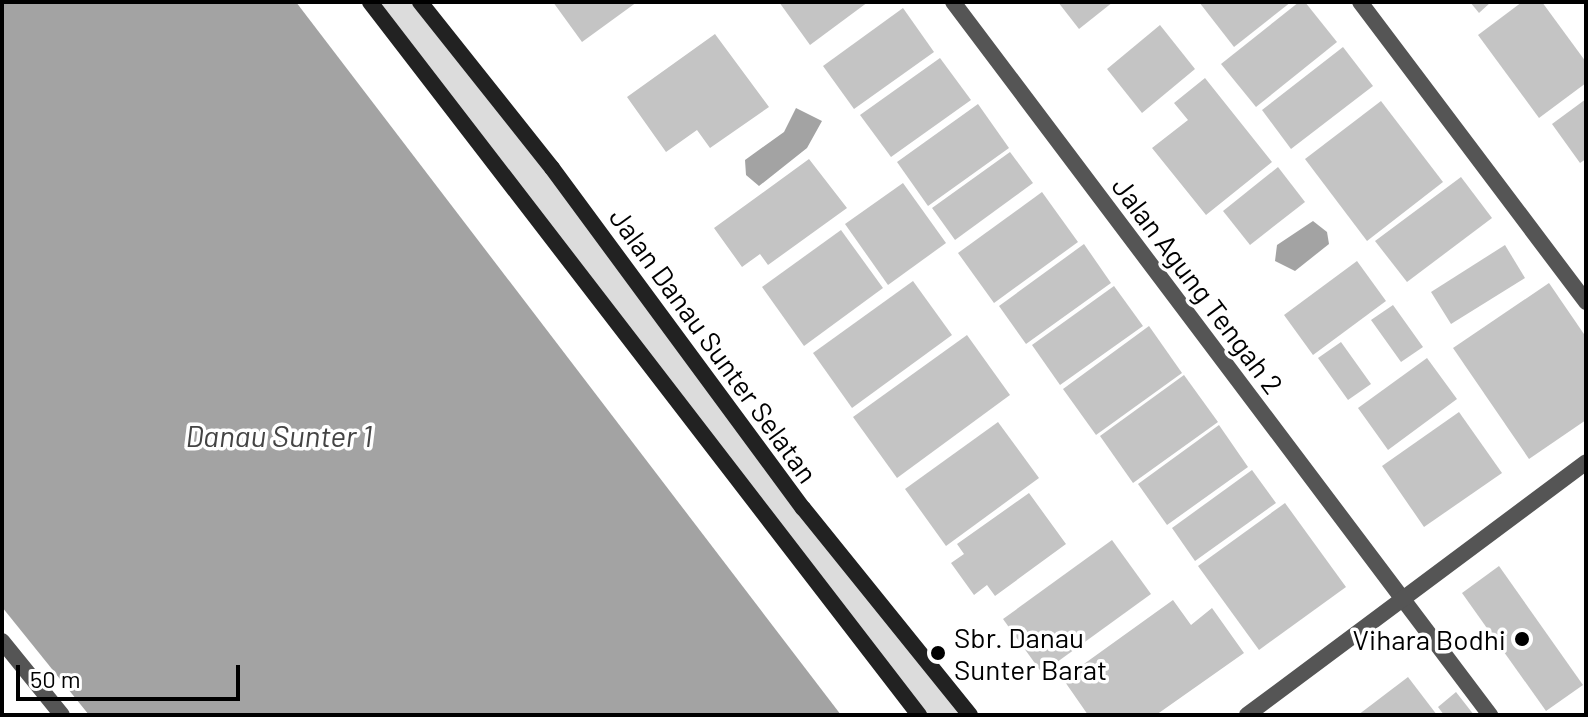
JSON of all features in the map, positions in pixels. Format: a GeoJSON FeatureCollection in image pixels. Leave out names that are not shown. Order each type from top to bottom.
{"type":"FeatureCollection","features":[{"type":"Feature","properties":{"kind":"street","name":"Jalan Danau Sunter Selatan"},"geometry":{"type":"LineString","coordinates":[[370,2],[919,715]]}},
{"type":"Feature","properties":{"kind":"street","name":"Jalan Danau Sunter Selatan"},"geometry":{"type":"LineString","coordinates":[[420,2],[552,168],[803,508],[970,715]]}},
{"type":"Feature","properties":{"kind":"street","name":"Jalan Agung Tengah 2"},"geometry":{"type":"LineString","coordinates":[[953,2],[1490,715]]}},
{"type":"Feature","properties":{"kind":"street"},"geometry":{"type":"LineString","coordinates":[[1360,2],[1586,302]]}},
{"type":"Feature","properties":{"kind":"street"},"geometry":{"type":"LineString","coordinates":[[1247,715],[1586,462]]}},
{"type":"Feature","properties":{"kind":"street"},"geometry":{"type":"LineString","coordinates":[[2,641],[62,715]]}},
{"type":"Feature","properties":{"kind":"shaded area"},"geometry":{"type":"Polygon","coordinates":[[[371,2],[420,2],[970,715],[919,715],[371,2]]]}},
{"type":"Feature","properties":{"kind":"water","name":"Danau Sunter 1"},"geometry":{"type":"Polygon","coordinates":[[[2,2],[296,2],[841,715],[89,715],[2,607],[2,2]]]}},
{"type":"Feature","properties":{"kind":"water"},"geometry":{"type":"Polygon","coordinates":[[[796,108],[822,121],[807,148],[759,186],[746,175],[745,160],[784,132],[796,108]]]}},
{"type":"Feature","properties":{"kind":"water"},"geometry":{"type":"Polygon","coordinates":[[[1313,221],[1327,232],[1329,244],[1295,271],[1275,261],[1277,245],[1313,221]]]}},
{"type":"Feature","properties":{"kind":"building"},"geometry":{"type":"Polygon","coordinates":[[[553,2],[637,2],[582,42],[553,2]]]}},
{"type":"Feature","properties":{"kind":"building"},"geometry":{"type":"Polygon","coordinates":[[[779,2],[868,2],[810,45],[779,2]]]}},
{"type":"Feature","properties":{"kind":"building"},"geometry":{"type":"Polygon","coordinates":[[[1058,2],[1113,2],[1079,29],[1058,2]]]}},
{"type":"Feature","properties":{"kind":"building"},"geometry":{"type":"Polygon","coordinates":[[[1199,2],[1291,2],[1234,47],[1199,2]]]}},
{"type":"Feature","properties":{"kind":"building"},"geometry":{"type":"Polygon","coordinates":[[[1299,2],[1305,2],[1337,42],[1256,107],[1221,64],[1299,2]]]}},
{"type":"Feature","properties":{"kind":"building"},"geometry":{"type":"Polygon","coordinates":[[[1470,2],[1491,2],[1479,13],[1470,2]]]}},
{"type":"Feature","properties":{"kind":"building"},"geometry":{"type":"Polygon","coordinates":[[[1522,2],[1542,2],[1586,62],[1586,83],[1539,118],[1478,35],[1522,2]]]}},
{"type":"Feature","properties":{"kind":"building"},"geometry":{"type":"Polygon","coordinates":[[[903,8],[934,52],[854,109],[823,66],[903,8]]]}},
{"type":"Feature","properties":{"kind":"building"},"geometry":{"type":"Polygon","coordinates":[[[1160,25],[1195,69],[1142,113],[1107,69],[1160,25]]]}},
{"type":"Feature","properties":{"kind":"building"},"geometry":{"type":"Polygon","coordinates":[[[715,34],[769,107],[710,148],[697,130],[666,152],[627,97],[715,34]]]}},
{"type":"Feature","properties":{"kind":"building"},"geometry":{"type":"Polygon","coordinates":[[[1343,47],[1373,86],[1291,149],[1262,110],[1343,47]]]}},
{"type":"Feature","properties":{"kind":"building"},"geometry":{"type":"Polygon","coordinates":[[[940,58],[971,100],[891,157],[860,115],[940,58]]]}},
{"type":"Feature","properties":{"kind":"building"},"geometry":{"type":"Polygon","coordinates":[[[1205,78],[1272,162],[1206,215],[1152,148],[1188,120],[1174,103],[1205,78]]]}},
{"type":"Feature","properties":{"kind":"building"},"geometry":{"type":"Polygon","coordinates":[[[1586,99],[1586,159],[1580,163],[1552,124],[1586,99]]]}},
{"type":"Feature","properties":{"kind":"building"},"geometry":{"type":"Polygon","coordinates":[[[1381,101],[1443,182],[1367,241],[1305,159],[1381,101]]]}},
{"type":"Feature","properties":{"kind":"building"},"geometry":{"type":"Polygon","coordinates":[[[978,104],[1009,148],[928,206],[897,162],[978,104]]]}},
{"type":"Feature","properties":{"kind":"building"},"geometry":{"type":"Polygon","coordinates":[[[1010,152],[1033,183],[955,240],[932,208],[1010,152]]]}},
{"type":"Feature","properties":{"kind":"building"},"geometry":{"type":"Polygon","coordinates":[[[809,159],[847,208],[768,265],[760,254],[742,267],[714,228],[809,159]]]}},
{"type":"Feature","properties":{"kind":"building"},"geometry":{"type":"Polygon","coordinates":[[[1278,167],[1305,202],[1250,245],[1223,211],[1278,167]]]}},
{"type":"Feature","properties":{"kind":"building"},"geometry":{"type":"Polygon","coordinates":[[[1461,177],[1492,218],[1407,282],[1375,241],[1461,177]]]}},
{"type":"Feature","properties":{"kind":"building"},"geometry":{"type":"Polygon","coordinates":[[[903,183],[946,243],[888,285],[845,224],[903,183]]]}},
{"type":"Feature","properties":{"kind":"building"},"geometry":{"type":"Polygon","coordinates":[[[1042,192],[1078,242],[994,303],[958,253],[1042,192]]]}},
{"type":"Feature","properties":{"kind":"building"},"geometry":{"type":"Polygon","coordinates":[[[841,230],[883,288],[804,346],[762,287],[841,230]]]}},
{"type":"Feature","properties":{"kind":"building"},"geometry":{"type":"Polygon","coordinates":[[[1084,244],[1111,283],[1026,344],[999,306],[1084,244]]]}},
{"type":"Feature","properties":{"kind":"building"},"geometry":{"type":"Polygon","coordinates":[[[1505,245],[1525,278],[1451,324],[1431,292],[1505,245]]]}},
{"type":"Feature","properties":{"kind":"building"},"geometry":{"type":"Polygon","coordinates":[[[1357,261],[1386,301],[1313,355],[1284,315],[1357,261]]]}},
{"type":"Feature","properties":{"kind":"building"},"geometry":{"type":"Polygon","coordinates":[[[913,281],[952,335],[852,408],[813,353],[913,281]]]}},
{"type":"Feature","properties":{"kind":"building"},"geometry":{"type":"Polygon","coordinates":[[[1549,283],[1586,337],[1586,420],[1529,459],[1453,348],[1549,283]]]}},
{"type":"Feature","properties":{"kind":"building"},"geometry":{"type":"Polygon","coordinates":[[[1114,286],[1143,326],[1060,385],[1032,345],[1114,286]]]}},
{"type":"Feature","properties":{"kind":"building"},"geometry":{"type":"Polygon","coordinates":[[[1393,305],[1423,347],[1401,362],[1371,320],[1393,305]]]}},
{"type":"Feature","properties":{"kind":"building"},"geometry":{"type":"Polygon","coordinates":[[[1149,326],[1182,373],[1096,435],[1063,389],[1149,326]]]}},
{"type":"Feature","properties":{"kind":"building"},"geometry":{"type":"Polygon","coordinates":[[[967,335],[1010,395],[897,478],[853,417],[967,335]]]}},
{"type":"Feature","properties":{"kind":"building"},"geometry":{"type":"Polygon","coordinates":[[[1341,342],[1371,384],[1348,400],[1318,358],[1341,342]]]}},
{"type":"Feature","properties":{"kind":"building"},"geometry":{"type":"Polygon","coordinates":[[[1427,358],[1457,399],[1388,450],[1358,408],[1427,358]]]}},
{"type":"Feature","properties":{"kind":"building"},"geometry":{"type":"Polygon","coordinates":[[[1184,375],[1218,422],[1133,483],[1100,436],[1184,375]]]}},
{"type":"Feature","properties":{"kind":"building"},"geometry":{"type":"Polygon","coordinates":[[[1459,412],[1502,473],[1424,527],[1382,466],[1459,412]]]}},
{"type":"Feature","properties":{"kind":"building"},"geometry":{"type":"Polygon","coordinates":[[[998,422],[1039,478],[946,546],[905,489],[998,422]]]}},
{"type":"Feature","properties":{"kind":"building"},"geometry":{"type":"Polygon","coordinates":[[[1219,425],[1248,467],[1167,525],[1138,484],[1219,425]]]}},
{"type":"Feature","properties":{"kind":"building"},"geometry":{"type":"Polygon","coordinates":[[[1252,470],[1276,503],[1195,561],[1172,528],[1252,470]]]}},
{"type":"Feature","properties":{"kind":"building"},"geometry":{"type":"Polygon","coordinates":[[[1029,493],[1066,544],[995,596],[987,585],[974,595],[951,563],[964,554],[957,544],[1029,493]]]}},
{"type":"Feature","properties":{"kind":"building"},"geometry":{"type":"Polygon","coordinates":[[[1285,503],[1346,587],[1259,650],[1198,566],[1285,503]]]}},
{"type":"Feature","properties":{"kind":"building"},"geometry":{"type":"Polygon","coordinates":[[[1112,540],[1151,594],[1042,673],[1003,619],[1112,540]]]}},
{"type":"Feature","properties":{"kind":"building","name":"Vihara Bodhi"},"geometry":{"type":"Polygon","coordinates":[[[1499,566],[1583,685],[1546,711],[1462,593],[1499,566]]]}},
{"type":"Feature","properties":{"kind":"building"},"geometry":{"type":"Polygon","coordinates":[[[1173,600],[1191,625],[1212,608],[1244,653],[1156,715],[1088,715],[1063,679],[1173,600]]]}},
{"type":"Feature","properties":{"kind":"building"},"geometry":{"type":"Polygon","coordinates":[[[1408,677],[1437,715],[1358,715],[1408,677]]]}},
{"type":"Feature","properties":{"kind":"building"},"geometry":{"type":"Polygon","coordinates":[[[1456,692],[1474,715],[1444,715],[1438,707],[1456,692]]]}},
{"type":"Feature","properties":{"kind":"place","name":"Vihara Bodhi"},"geometry":{"type":"Point","coordinates":[1522,639]}},
{"type":"Feature","properties":{"kind":"place","name":"Sbr. Danau Sunter Barat"},"geometry":{"type":"Point","coordinates":[938,653]}}]}
